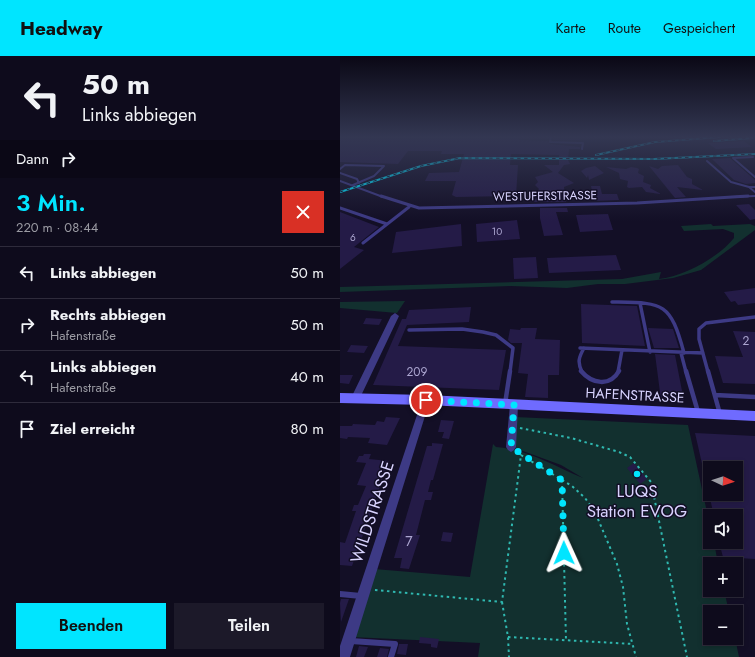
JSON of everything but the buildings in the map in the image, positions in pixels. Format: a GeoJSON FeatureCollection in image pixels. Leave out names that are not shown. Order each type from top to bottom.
{"type":"FeatureCollection","features":[{"type":"Feature","properties":{"kind":"street"},"geometry":{"type":"LineString","coordinates":[[355,399],[396,316]]}},
{"type":"Feature","properties":{"kind":"street","name":"HAFENSTRASSE"},"geometry":{"type":"LineString","coordinates":[[340,398],[426,400],[755,416]]}},
{"type":"Feature","properties":{"kind":"street","name":"WILDSTRASSE"},"geometry":{"type":"LineString","coordinates":[[343,657],[426,400]]}},
{"type":"Feature","properties":{"kind":"street"},"geometry":{"type":"LineString","coordinates":[[510,404],[512,428],[511,447]]}},
{"type":"Feature","properties":{"kind":"lane"},"geometry":{"type":"LineString","coordinates":[[347,165],[384,166],[374,176],[352,186]]}},
{"type":"Feature","properties":{"kind":"lane"},"geometry":{"type":"LineString","coordinates":[[712,165],[738,187],[755,187]]}},
{"type":"Feature","properties":{"kind":"lane"},"geometry":{"type":"LineString","coordinates":[[741,165],[755,177]]}},
{"type":"Feature","properties":{"kind":"lane"},"geometry":{"type":"LineString","coordinates":[[340,173],[357,179],[359,183]]}},
{"type":"Feature","properties":{"kind":"lane","name":"WESTUFERSTRASSE"},"geometry":{"type":"LineString","coordinates":[[340,181],[409,207],[419,208],[637,203],[755,196]]}},
{"type":"Feature","properties":{"kind":"lane"},"geometry":{"type":"LineString","coordinates":[[749,187],[755,192]]}},
{"type":"Feature","properties":{"kind":"lane"},"geometry":{"type":"LineString","coordinates":[[363,243],[409,207]]}},
{"type":"Feature","properties":{"kind":"lane"},"geometry":{"type":"LineString","coordinates":[[340,208],[387,224]]}},
{"type":"Feature","properties":{"kind":"lane"},"geometry":{"type":"LineString","coordinates":[[612,302],[640,303],[661,306],[672,315],[678,328],[691,392],[698,414]]}},
{"type":"Feature","properties":{"kind":"lane"},"geometry":{"type":"LineString","coordinates":[[640,303],[650,352]]}},
{"type":"Feature","properties":{"kind":"lane"},"geometry":{"type":"LineString","coordinates":[[720,414],[699,339],[699,329],[706,323],[755,317]]}},
{"type":"Feature","properties":{"kind":"lane"},"geometry":{"type":"LineString","coordinates":[[409,330],[476,330],[495,335],[507,346],[513,348],[510,404]]}},
{"type":"Feature","properties":{"kind":"lane"},"geometry":{"type":"LineString","coordinates":[[622,350],[620,368],[617,374],[609,381],[603,382],[591,380],[581,370],[579,358],[582,348],[703,353]]}},
{"type":"Feature","properties":{"kind":"lane"},"geometry":{"type":"LineString","coordinates":[[715,395],[755,397]]}},
{"type":"Feature","properties":{"kind":"lane"},"geometry":{"type":"LineString","coordinates":[[340,594],[364,593]]}},
{"type":"Feature","properties":{"kind":"lane"},"geometry":{"type":"LineString","coordinates":[[349,641],[395,644],[391,657]]}},
{"type":"Feature","properties":{"kind":"path"},"geometry":{"type":"LineString","coordinates":[[512,428],[547,432],[619,452],[630,457],[651,482],[655,494],[687,657]]}},
{"type":"Feature","properties":{"kind":"path"},"geometry":{"type":"LineString","coordinates":[[511,447],[521,455],[562,480],[585,498],[595,512],[618,564],[623,587],[627,624],[636,657]]}},
{"type":"Feature","properties":{"kind":"path"},"geometry":{"type":"LineString","coordinates":[[508,657],[508,637],[502,602],[521,455]]}},
{"type":"Feature","properties":{"kind":"path"},"geometry":{"type":"LineString","coordinates":[[562,480],[566,641]]}},
{"type":"Feature","properties":{"kind":"path"},"geometry":{"type":"LineString","coordinates":[[364,593],[502,602]]}},
{"type":"Feature","properties":{"kind":"path"},"geometry":{"type":"LineString","coordinates":[[508,637],[633,644]]}},
{"type":"Feature","properties":{"kind":"green space"},"geometry":{"type":"Polygon","coordinates":[[[711,224],[713,226],[750,224],[755,226],[755,230],[701,270],[673,278],[625,284],[598,284],[567,288],[511,286],[340,292],[340,287],[622,279],[661,272],[659,279],[679,274],[700,265],[719,252],[734,238],[734,233],[723,229],[684,231],[681,226],[711,224]]]}},
{"type":"Feature","properties":{"kind":"green space"},"geometry":{"type":"Polygon","coordinates":[[[405,301],[397,313],[340,308],[340,302],[405,301]]]}},
{"type":"Feature","properties":{"kind":"green space"},"geometry":{"type":"Polygon","coordinates":[[[515,417],[688,425],[703,494],[703,501],[705,501],[706,509],[703,509],[703,549],[715,549],[717,557],[703,557],[703,597],[726,597],[727,605],[703,605],[703,645],[736,645],[739,657],[478,657],[480,643],[351,637],[374,569],[470,577],[493,444],[496,447],[507,448],[530,455],[583,478],[561,465],[512,447],[515,417]]]}},
{"type":"Feature","properties":{"kind":"railway"},"geometry":{"type":"LineString","coordinates":[[340,192],[426,165]]}},
{"type":"Feature","properties":{"kind":"place","name":"LUQS Station EVOG"},"geometry":{"type":"Point","coordinates":[637,474]}},
{"type":"Feature","properties":{"kind":"route"},"geometry":{"type":"LineString","coordinates":[[426,400],[514,405],[511,447],[521,455],[527,457],[562,480],[564,553]]}}]}
